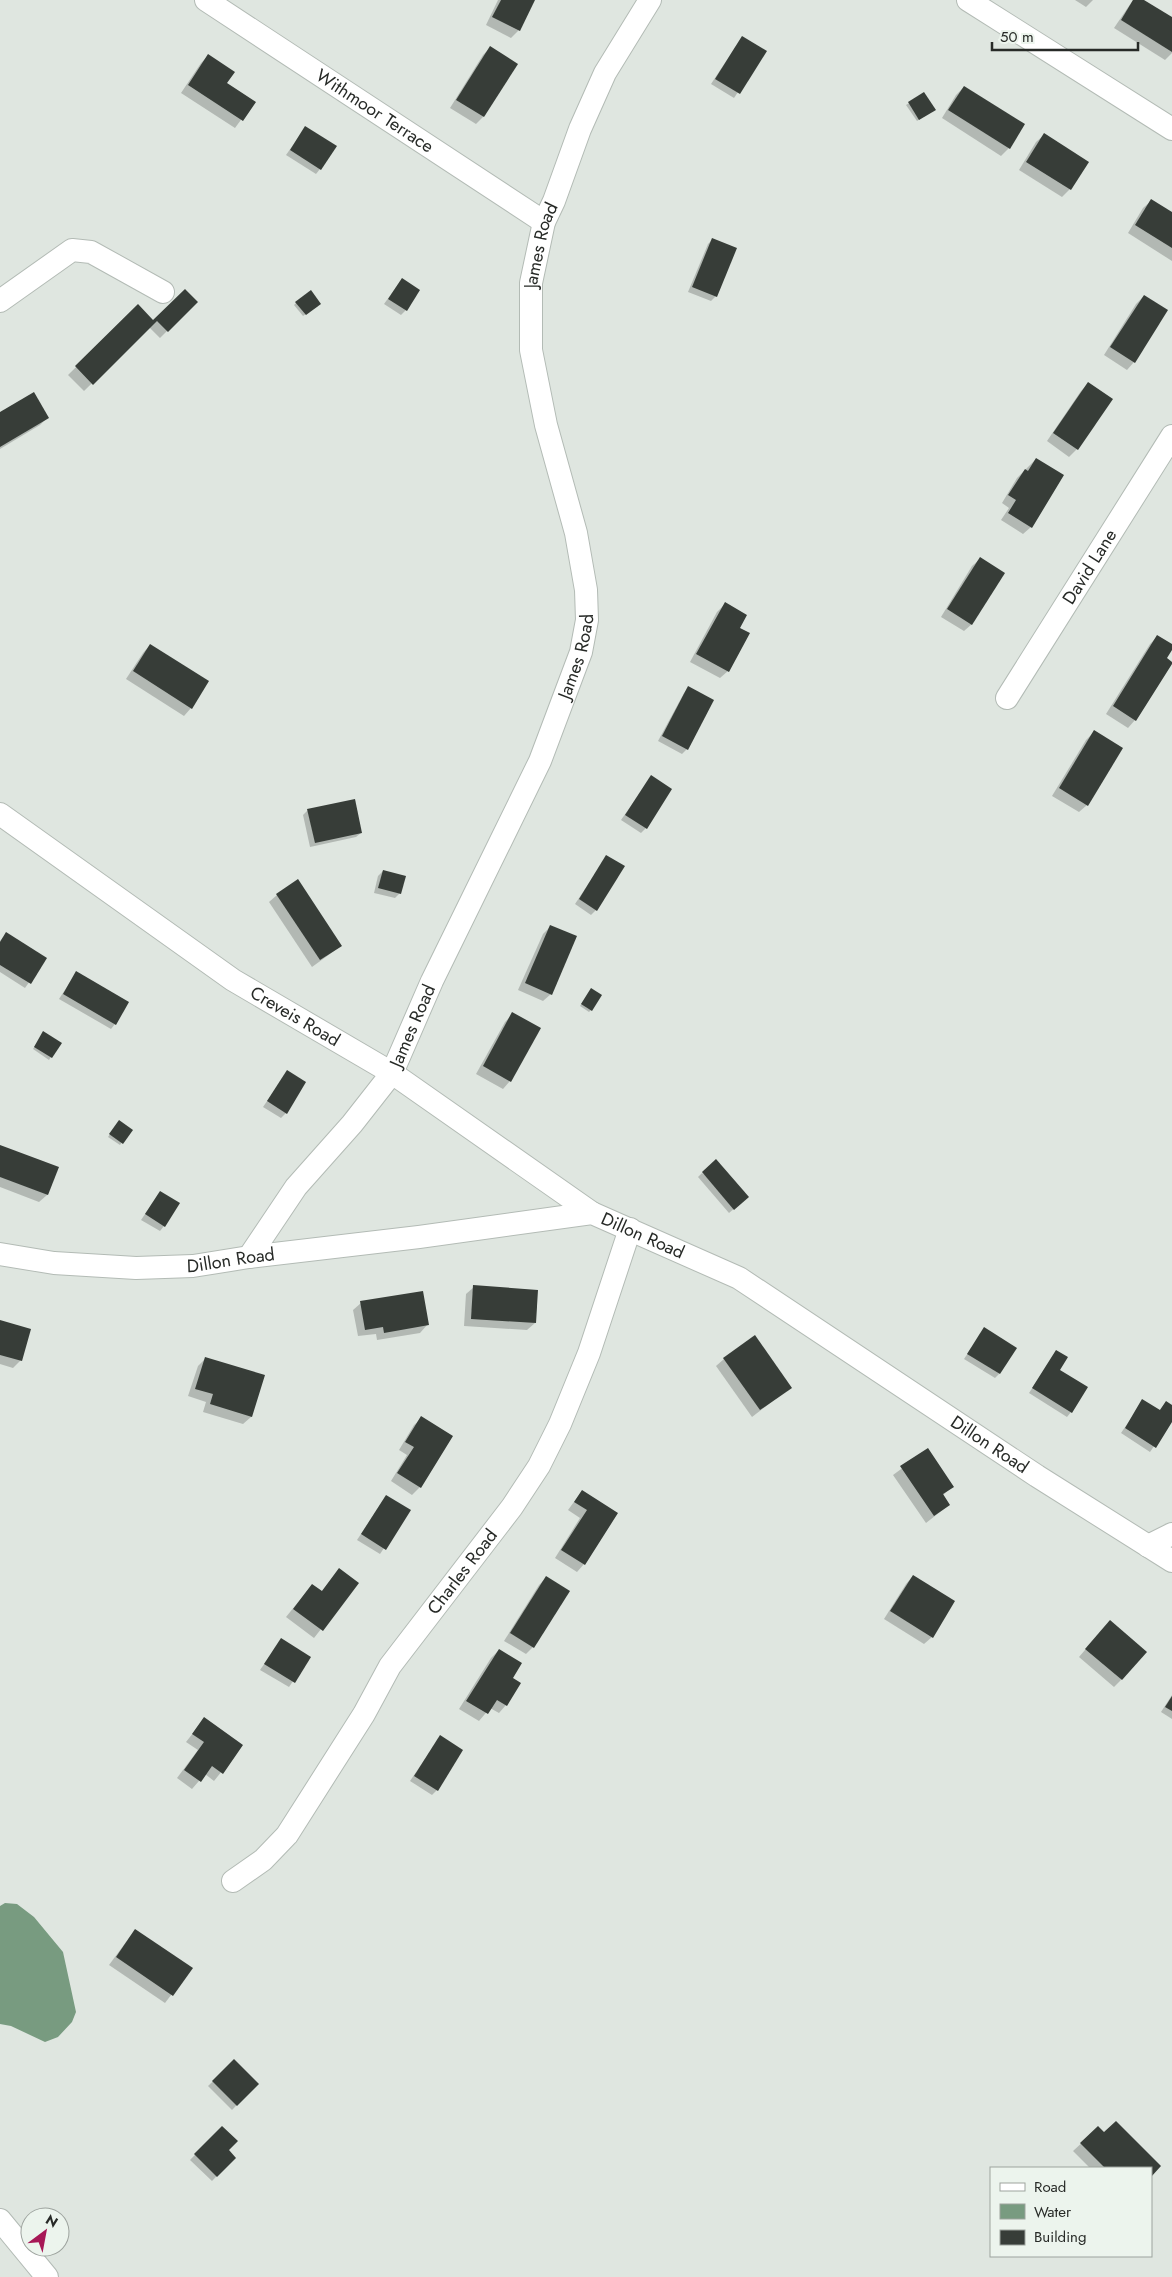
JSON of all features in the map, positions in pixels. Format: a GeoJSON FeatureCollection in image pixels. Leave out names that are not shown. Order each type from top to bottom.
{"type":"FeatureCollection","features":[{"type":"Feature","properties":{"kind":"street","name":"Withmoor Terrace"},"geometry":{"type":"LineString","coordinates":[[206,0],[544,222]]}},
{"type":"Feature","properties":{"kind":"street","name":"James Road"},"geometry":{"type":"LineString","coordinates":[[249,1256],[296,1187],[352,1124],[392,1073],[432,981],[540,761],[582,652],[587,620],[586,590],[576,533],[546,424],[530,350],[531,283],[544,222],[554,201],[580,129],[605,73],[650,0]]}},
{"type":"Feature","properties":{"kind":"street"},"geometry":{"type":"LineString","coordinates":[[968,0],[1172,129]]}},
{"type":"Feature","properties":{"kind":"street"},"geometry":{"type":"LineString","coordinates":[[0,301],[72,250],[91,252],[163,292]]}},
{"type":"Feature","properties":{"kind":"street","name":"David Lane"},"geometry":{"type":"LineString","coordinates":[[1007,698],[1172,436]]}},
{"type":"Feature","properties":{"kind":"street","name":"Creveis Road"},"geometry":{"type":"LineString","coordinates":[[0,814],[233,980],[392,1073],[592,1213]]}},
{"type":"Feature","properties":{"kind":"street","name":"Dillon Road"},"geometry":{"type":"LineString","coordinates":[[0,1254],[54,1263],[136,1268],[193,1266],[249,1256],[419,1237],[592,1213],[630,1228],[739,1278],[1037,1476],[1172,1561]]}},
{"type":"Feature","properties":{"kind":"street","name":"Charles Road"},"geometry":{"type":"LineString","coordinates":[[233,1881],[263,1860],[287,1835],[364,1714],[390,1666],[512,1507],[539,1466],[560,1424],[589,1352],[630,1228]]}},
{"type":"Feature","properties":{"kind":"street"},"geometry":{"type":"LineString","coordinates":[[1148,1546],[1172,1534]]}},
{"type":"Feature","properties":{"kind":"street"},"geometry":{"type":"LineString","coordinates":[[0,2220],[47,2277]]}},
{"type":"Feature","properties":{"kind":"water"},"geometry":{"type":"Polygon","coordinates":[[[5,1903],[17,1904],[34,1917],[63,1952],[76,2012],[72,2022],[58,2037],[45,2042],[11,2026],[0,2024],[0,1906],[5,1903]]]}},
{"type":"Feature","properties":{"kind":"building"},"geometry":{"type":"Polygon","coordinates":[[[501,0],[535,0],[520,31],[492,17],[501,0]]]}},
{"type":"Feature","properties":{"kind":"building"},"geometry":{"type":"Polygon","coordinates":[[[1133,0],[1144,0],[1172,17],[1172,52],[1121,20],[1133,0]]]}},
{"type":"Feature","properties":{"kind":"building"},"geometry":{"type":"Polygon","coordinates":[[[742,36],[767,51],[740,94],[715,79],[742,36]]]}},
{"type":"Feature","properties":{"kind":"building"},"geometry":{"type":"Polygon","coordinates":[[[490,46],[518,64],[484,117],[456,100],[490,46]]]}},
{"type":"Feature","properties":{"kind":"building"},"geometry":{"type":"Polygon","coordinates":[[[208,54],[235,72],[227,83],[256,102],[243,121],[188,85],[208,54]]]}},
{"type":"Feature","properties":{"kind":"building"},"geometry":{"type":"Polygon","coordinates":[[[964,86],[1025,124],[1010,149],[948,110],[964,86]]]}},
{"type":"Feature","properties":{"kind":"building"},"geometry":{"type":"Polygon","coordinates":[[[924,92],[936,110],[919,120],[908,102],[924,92]]]}},
{"type":"Feature","properties":{"kind":"building"},"geometry":{"type":"Polygon","coordinates":[[[305,126],[337,146],[321,170],[290,150],[305,126]]]}},
{"type":"Feature","properties":{"kind":"building"},"geometry":{"type":"Polygon","coordinates":[[[1044,133],[1089,162],[1071,190],[1026,162],[1044,133]]]}},
{"type":"Feature","properties":{"kind":"building"},"geometry":{"type":"Polygon","coordinates":[[[1151,199],[1172,212],[1172,248],[1135,225],[1151,199]]]}},
{"type":"Feature","properties":{"kind":"building"},"geometry":{"type":"Polygon","coordinates":[[[712,238],[737,248],[717,297],[692,287],[712,238]]]}},
{"type":"Feature","properties":{"kind":"building"},"geometry":{"type":"Polygon","coordinates":[[[402,278],[420,290],[407,311],[388,299],[402,278]]]}},
{"type":"Feature","properties":{"kind":"building"},"geometry":{"type":"Polygon","coordinates":[[[185,289],[198,302],[168,332],[157,321],[93,385],[75,366],[138,304],[153,320],[185,289]]]}},
{"type":"Feature","properties":{"kind":"building"},"geometry":{"type":"Polygon","coordinates":[[[311,290],[321,304],[306,315],[295,302],[311,290]]]}},
{"type":"Feature","properties":{"kind":"building"},"geometry":{"type":"Polygon","coordinates":[[[1144,295],[1168,310],[1135,363],[1110,347],[1144,295]]]}},
{"type":"Feature","properties":{"kind":"building"},"geometry":{"type":"Polygon","coordinates":[[[1088,382],[1113,399],[1078,450],[1053,433],[1088,382]]]}},
{"type":"Feature","properties":{"kind":"building"},"geometry":{"type":"Polygon","coordinates":[[[34,392],[49,418],[0,447],[0,412],[34,392]]]}},
{"type":"Feature","properties":{"kind":"building"},"geometry":{"type":"Polygon","coordinates":[[[1036,458],[1064,475],[1032,528],[1008,513],[1016,500],[1008,495],[1025,469],[1028,471],[1036,458]]]}},
{"type":"Feature","properties":{"kind":"building"},"geometry":{"type":"Polygon","coordinates":[[[980,557],[1005,573],[972,625],[947,609],[980,557]]]}},
{"type":"Feature","properties":{"kind":"building"},"geometry":{"type":"Polygon","coordinates":[[[725,602],[747,615],[740,628],[750,633],[729,672],[696,654],[725,602]]]}},
{"type":"Feature","properties":{"kind":"building"},"geometry":{"type":"Polygon","coordinates":[[[1157,635],[1172,644],[1172,650],[1167,658],[1172,664],[1136,721],[1113,706],[1157,635]]]}},
{"type":"Feature","properties":{"kind":"building"},"geometry":{"type":"Polygon","coordinates":[[[150,644],[209,681],[192,709],[133,671],[150,644]]]}},
{"type":"Feature","properties":{"kind":"building"},"geometry":{"type":"Polygon","coordinates":[[[688,686],[714,700],[688,750],[662,736],[688,686]]]}},
{"type":"Feature","properties":{"kind":"building"},"geometry":{"type":"Polygon","coordinates":[[[1094,730],[1123,748],[1088,806],[1059,788],[1094,730]]]}},
{"type":"Feature","properties":{"kind":"building"},"geometry":{"type":"Polygon","coordinates":[[[651,775],[672,789],[647,829],[625,815],[651,775]]]}},
{"type":"Feature","properties":{"kind":"building"},"geometry":{"type":"Polygon","coordinates":[[[355,799],[362,833],[315,843],[307,809],[355,799]]]}},
{"type":"Feature","properties":{"kind":"building"},"geometry":{"type":"Polygon","coordinates":[[[606,855],[625,866],[597,911],[579,899],[606,855]]]}},
{"type":"Feature","properties":{"kind":"building"},"geometry":{"type":"Polygon","coordinates":[[[383,870],[406,876],[401,894],[378,888],[383,870]]]}},
{"type":"Feature","properties":{"kind":"building"},"geometry":{"type":"Polygon","coordinates":[[[298,879],[342,946],[320,960],[276,894],[298,879]]]}},
{"type":"Feature","properties":{"kind":"building"},"geometry":{"type":"Polygon","coordinates":[[[550,925],[577,936],[552,995],[525,983],[550,925]]]}},
{"type":"Feature","properties":{"kind":"building"},"geometry":{"type":"Polygon","coordinates":[[[6,932],[47,958],[31,984],[0,965],[0,942],[6,932]]]}},
{"type":"Feature","properties":{"kind":"building"},"geometry":{"type":"Polygon","coordinates":[[[76,971],[129,1002],[116,1025],[63,994],[76,971]]]}},
{"type":"Feature","properties":{"kind":"building"},"geometry":{"type":"Polygon","coordinates":[[[591,988],[602,995],[592,1011],[581,1004],[591,988]]]}},
{"type":"Feature","properties":{"kind":"building"},"geometry":{"type":"Polygon","coordinates":[[[512,1012],[541,1028],[511,1082],[483,1066],[512,1012]]]}},
{"type":"Feature","properties":{"kind":"building"},"geometry":{"type":"Polygon","coordinates":[[[43,1031],[62,1043],[52,1058],[34,1047],[43,1031]]]}},
{"type":"Feature","properties":{"kind":"building"},"geometry":{"type":"Polygon","coordinates":[[[287,1070],[306,1082],[287,1114],[267,1101],[287,1070]]]}},
{"type":"Feature","properties":{"kind":"building"},"geometry":{"type":"Polygon","coordinates":[[[119,1120],[133,1130],[123,1144],[109,1134],[119,1120]]]}},
{"type":"Feature","properties":{"kind":"building"},"geometry":{"type":"Polygon","coordinates":[[[0,1145],[59,1167],[48,1195],[0,1177],[0,1145]]]}},
{"type":"Feature","properties":{"kind":"building"},"geometry":{"type":"Polygon","coordinates":[[[716,1159],[749,1197],[734,1210],[702,1172],[716,1159]]]}},
{"type":"Feature","properties":{"kind":"building"},"geometry":{"type":"Polygon","coordinates":[[[160,1191],[180,1203],[165,1227],[145,1214],[160,1191]]]}},
{"type":"Feature","properties":{"kind":"building"},"geometry":{"type":"Polygon","coordinates":[[[473,1285],[538,1290],[536,1323],[471,1319],[473,1285]]]}},
{"type":"Feature","properties":{"kind":"building"},"geometry":{"type":"Polygon","coordinates":[[[423,1291],[429,1325],[384,1333],[383,1327],[365,1330],[360,1301],[423,1291]]]}},
{"type":"Feature","properties":{"kind":"building"},"geometry":{"type":"Polygon","coordinates":[[[0,1320],[31,1329],[22,1361],[0,1355],[0,1320]]]}},
{"type":"Feature","properties":{"kind":"building"},"geometry":{"type":"Polygon","coordinates":[[[984,1327],[1017,1348],[1000,1374],[967,1354],[984,1327]]]}},
{"type":"Feature","properties":{"kind":"building"},"geometry":{"type":"Polygon","coordinates":[[[755,1335],[792,1388],[760,1410],[723,1358],[755,1335]]]}},
{"type":"Feature","properties":{"kind":"building"},"geometry":{"type":"Polygon","coordinates":[[[1056,1350],[1068,1357],[1060,1370],[1088,1387],[1072,1413],[1032,1388],[1056,1350]]]}},
{"type":"Feature","properties":{"kind":"building"},"geometry":{"type":"Polygon","coordinates":[[[205,1357],[265,1375],[252,1417],[210,1404],[213,1394],[195,1389],[205,1357]]]}},
{"type":"Feature","properties":{"kind":"building"},"geometry":{"type":"Polygon","coordinates":[[[1142,1399],[1160,1410],[1166,1401],[1172,1405],[1172,1422],[1156,1448],[1125,1428],[1142,1399]]]}},
{"type":"Feature","properties":{"kind":"building"},"geometry":{"type":"Polygon","coordinates":[[[421,1416],[453,1436],[421,1488],[397,1473],[414,1447],[405,1442],[421,1416]]]}},
{"type":"Feature","properties":{"kind":"building"},"geometry":{"type":"Polygon","coordinates":[[[928,1448],[954,1487],[943,1494],[950,1505],[934,1516],[900,1466],[928,1448]]]}},
{"type":"Feature","properties":{"kind":"building"},"geometry":{"type":"Polygon","coordinates":[[[582,1490],[618,1513],[585,1565],[561,1550],[587,1510],[574,1502],[582,1490]]]}},
{"type":"Feature","properties":{"kind":"building"},"geometry":{"type":"Polygon","coordinates":[[[386,1495],[411,1510],[386,1550],[361,1534],[386,1495]]]}},
{"type":"Feature","properties":{"kind":"building"},"geometry":{"type":"Polygon","coordinates":[[[339,1568],[359,1583],[323,1631],[293,1609],[312,1584],[322,1591],[339,1568]]]}},
{"type":"Feature","properties":{"kind":"building"},"geometry":{"type":"Polygon","coordinates":[[[913,1575],[955,1601],[933,1638],[890,1611],[913,1575]]]}},
{"type":"Feature","properties":{"kind":"building"},"geometry":{"type":"Polygon","coordinates":[[[546,1576],[570,1591],[534,1648],[510,1633],[546,1576]]]}},
{"type":"Feature","properties":{"kind":"building"},"geometry":{"type":"Polygon","coordinates":[[[1110,1620],[1147,1652],[1122,1680],[1085,1649],[1110,1620]]]}},
{"type":"Feature","properties":{"kind":"building"},"geometry":{"type":"Polygon","coordinates":[[[281,1638],[311,1657],[295,1683],[264,1664],[281,1638]]]}},
{"type":"Feature","properties":{"kind":"building"},"geometry":{"type":"Polygon","coordinates":[[[499,1649],[522,1663],[513,1678],[521,1683],[507,1706],[497,1700],[488,1714],[466,1701],[499,1649]]]}},
{"type":"Feature","properties":{"kind":"building"},"geometry":{"type":"Polygon","coordinates":[[[1172,1696],[1172,1711],[1165,1707],[1172,1696]]]}},
{"type":"Feature","properties":{"kind":"building"},"geometry":{"type":"Polygon","coordinates":[[[204,1717],[243,1745],[223,1774],[212,1766],[201,1782],[184,1770],[204,1742],[192,1734],[204,1717]]]}},
{"type":"Feature","properties":{"kind":"building"},"geometry":{"type":"Polygon","coordinates":[[[440,1735],[463,1750],[438,1791],[414,1776],[440,1735]]]}},
{"type":"Feature","properties":{"kind":"building"},"geometry":{"type":"Polygon","coordinates":[[[135,1929],[193,1968],[173,1996],[116,1957],[135,1929]]]}},
{"type":"Feature","properties":{"kind":"building"},"geometry":{"type":"Polygon","coordinates":[[[234,2059],[259,2084],[237,2106],[212,2081],[234,2059]]]}},
{"type":"Feature","properties":{"kind":"building"},"geometry":{"type":"Polygon","coordinates":[[[1116,2121],[1161,2166],[1152,2176],[1152,2167],[1104,2167],[1080,2143],[1098,2126],[1104,2132],[1116,2121]]]}},
{"type":"Feature","properties":{"kind":"building"},"geometry":{"type":"Polygon","coordinates":[[[222,2126],[238,2141],[229,2150],[236,2158],[217,2177],[194,2154],[222,2126]]]}}]}
